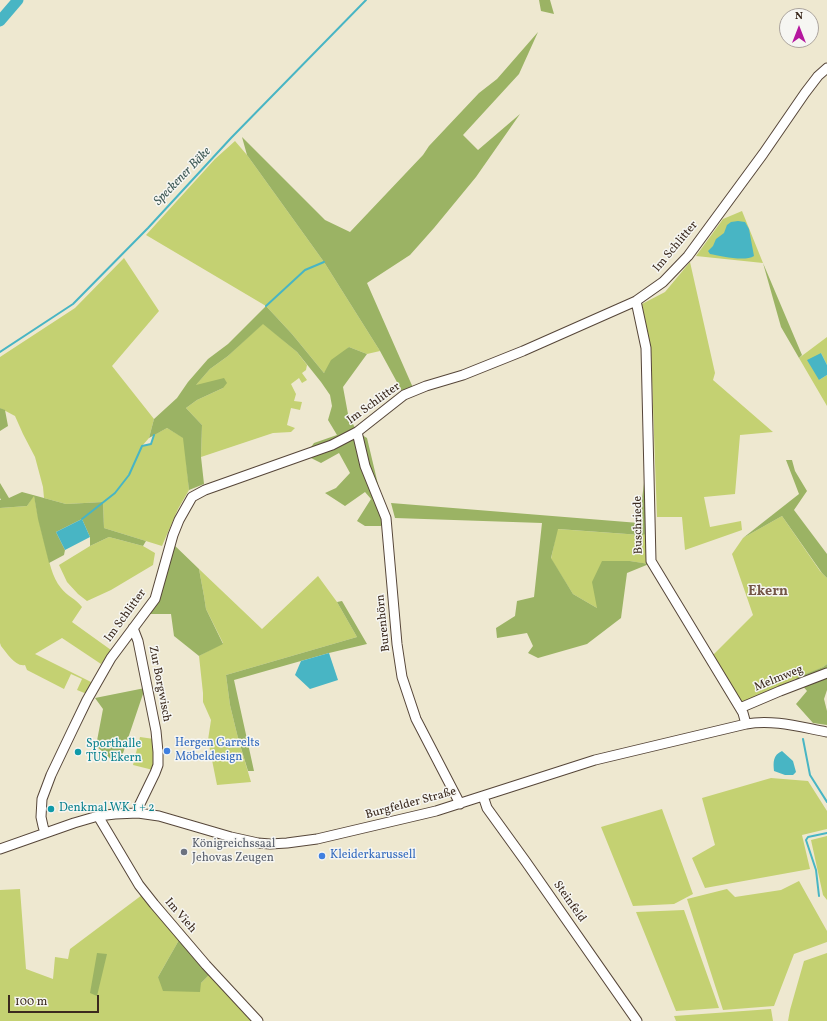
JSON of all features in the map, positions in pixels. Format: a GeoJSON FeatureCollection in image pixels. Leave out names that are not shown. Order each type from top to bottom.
{"type":"FeatureCollection","features":[{"type":"Feature","properties":{"kind":"street","name":"Im Schlitter"},"geometry":{"type":"LineString","coordinates":[[45,833],[42,826],[42,799],[51,775],[87,700],[110,658],[155,599],[173,535],[182,514],[192,497],[204,490],[332,445],[357,432],[404,395],[426,386],[463,375],[523,351],[636,301],[663,282],[688,256],[763,154],[805,93],[818,76],[827,68]]}},
{"type":"Feature","properties":{"kind":"street","name":"Buschriede"},"geometry":{"type":"LineString","coordinates":[[636,301],[646,348],[652,561],[743,713],[746,724]]}},
{"type":"Feature","properties":{"kind":"street","name":"Burenhörn"},"geometry":{"type":"LineString","coordinates":[[357,432],[365,466],[386,518],[397,644],[402,677],[416,719],[460,804]]}},
{"type":"Feature","properties":{"kind":"street","name":"Zur Borgwisch"},"geometry":{"type":"LineString","coordinates":[[133,628],[138,641],[156,730],[158,752],[158,765],[138,808],[138,813]]}},
{"type":"Feature","properties":{"kind":"street","name":"Melmweg"},"geometry":{"type":"LineString","coordinates":[[740,708],[827,673]]}},
{"type":"Feature","properties":{"kind":"street","name":"Burgfelder Straße"},"geometry":{"type":"LineString","coordinates":[[0,849],[98,816],[138,813],[159,816],[246,841],[270,844],[304,841],[345,833],[436,811],[595,760],[746,724],[775,722],[827,732]]}},
{"type":"Feature","properties":{"kind":"street","name":"Steinfeld"},"geometry":{"type":"LineString","coordinates":[[483,796],[487,808],[637,1021]]}},
{"type":"Feature","properties":{"kind":"street","name":"Im Vieh"},"geometry":{"type":"LineString","coordinates":[[98,816],[139,885],[206,965],[258,1021]]}},
{"type":"Feature","properties":{"kind":"green space"},"geometry":{"type":"Polygon","coordinates":[[[539,0],[550,0],[554,14],[541,11],[539,0]]]}},
{"type":"Feature","properties":{"kind":"green space"},"geometry":{"type":"Polygon","coordinates":[[[538,32],[519,74],[463,135],[478,150],[520,114],[476,177],[410,255],[367,283],[414,390],[404,395],[380,351],[324,262],[247,155],[242,137],[325,220],[350,232],[479,93],[497,79],[538,32]]]}},
{"type":"Feature","properties":{"kind":"green space"},"geometry":{"type":"Polygon","coordinates":[[[235,141],[247,155],[324,262],[380,351],[367,354],[349,347],[324,373],[292,334],[266,306],[146,235],[215,159],[235,141]]]}},
{"type":"Feature","properties":{"kind":"green space"},"geometry":{"type":"Polygon","coordinates":[[[742,211],[763,263],[696,256],[723,219],[742,211]]]}},
{"type":"Feature","properties":{"kind":"green space"},"geometry":{"type":"Polygon","coordinates":[[[124,258],[159,311],[112,366],[154,419],[149,438],[142,446],[151,444],[154,435],[167,428],[184,438],[189,490],[178,509],[162,546],[104,528],[103,502],[66,504],[44,498],[43,487],[35,457],[15,416],[0,408],[0,357],[75,308],[124,258]]]}},
{"type":"Feature","properties":{"kind":"green space"},"geometry":{"type":"Polygon","coordinates":[[[690,262],[715,373],[713,380],[773,432],[740,435],[735,494],[704,497],[710,527],[741,521],[742,530],[685,550],[682,517],[657,517],[651,351],[642,304],[665,292],[690,262]]]}},
{"type":"Feature","properties":{"kind":"green space"},"geometry":{"type":"Polygon","coordinates":[[[763,263],[802,355],[799,358],[781,327],[763,263]]]}},
{"type":"Feature","properties":{"kind":"green space"},"geometry":{"type":"Polygon","coordinates":[[[266,306],[292,334],[324,373],[331,360],[349,347],[367,354],[343,387],[348,414],[357,432],[367,438],[386,518],[381,526],[365,526],[357,521],[371,499],[365,492],[345,506],[325,493],[336,488],[350,473],[339,453],[321,463],[305,455],[314,443],[337,435],[328,420],[332,406],[330,395],[297,352],[263,324],[228,356],[210,369],[196,385],[224,378],[227,383],[223,388],[197,400],[186,408],[202,425],[201,457],[204,484],[189,490],[183,438],[167,428],[149,438],[154,419],[177,398],[188,382],[208,359],[228,344],[266,306]]]}},
{"type":"Feature","properties":{"kind":"green space"},"geometry":{"type":"Polygon","coordinates":[[[263,323],[297,352],[307,365],[306,370],[302,373],[307,380],[302,383],[299,378],[291,384],[296,394],[294,401],[302,402],[300,410],[291,408],[287,425],[295,428],[291,432],[273,433],[201,457],[202,425],[186,408],[197,400],[223,388],[195,386],[210,369],[228,356],[263,323]]]}},
{"type":"Feature","properties":{"kind":"green space"},"geometry":{"type":"Polygon","coordinates":[[[827,337],[827,365],[821,353],[819,380],[827,375],[827,406],[799,358],[827,337]]]}},
{"type":"Feature","properties":{"kind":"green space"},"geometry":{"type":"Polygon","coordinates":[[[0,408],[5,410],[8,426],[0,431],[0,408]]]}},
{"type":"Feature","properties":{"kind":"green space"},"geometry":{"type":"Polygon","coordinates":[[[786,460],[792,460],[795,471],[807,491],[794,510],[827,554],[827,578],[782,516],[743,538],[799,494],[786,460]]]}},
{"type":"Feature","properties":{"kind":"green space"},"geometry":{"type":"Polygon","coordinates":[[[0,483],[9,498],[22,492],[66,504],[103,502],[104,528],[146,541],[143,546],[109,537],[90,546],[90,537],[82,519],[56,532],[65,550],[64,555],[49,563],[34,496],[27,506],[0,508],[0,483]]]}},
{"type":"Feature","properties":{"kind":"green space"},"geometry":{"type":"Polygon","coordinates":[[[644,483],[650,484],[651,534],[641,535],[558,529],[551,558],[573,594],[597,608],[592,582],[602,561],[630,561],[649,564],[627,573],[621,618],[587,644],[538,658],[528,653],[533,646],[527,633],[497,638],[496,628],[515,616],[517,601],[534,597],[542,523],[395,518],[391,503],[639,523],[644,483]]]}},
{"type":"Feature","properties":{"kind":"green space"},"geometry":{"type":"Polygon","coordinates":[[[34,495],[53,574],[63,591],[82,607],[72,622],[111,650],[101,664],[62,638],[35,654],[93,683],[87,694],[77,690],[82,679],[71,674],[64,689],[27,670],[25,665],[15,662],[0,643],[0,508],[27,506],[34,495]]]}},
{"type":"Feature","properties":{"kind":"green space"},"geometry":{"type":"Polygon","coordinates":[[[782,516],[820,571],[827,578],[827,664],[740,703],[713,655],[753,615],[732,554],[743,538],[782,516]]]}},
{"type":"Feature","properties":{"kind":"green space"},"geometry":{"type":"Polygon","coordinates":[[[557,529],[641,535],[651,534],[655,567],[651,569],[648,564],[630,561],[597,608],[573,594],[551,559],[557,529]]]}},
{"type":"Feature","properties":{"kind":"green space"},"geometry":{"type":"Polygon","coordinates":[[[109,537],[143,546],[155,553],[153,565],[111,590],[87,601],[67,582],[59,565],[90,546],[109,537]]]}},
{"type":"Feature","properties":{"kind":"green space"},"geometry":{"type":"Polygon","coordinates":[[[171,542],[199,569],[206,609],[223,644],[199,656],[174,636],[171,614],[148,614],[171,542]]]}},
{"type":"Feature","properties":{"kind":"green space"},"geometry":{"type":"Polygon","coordinates":[[[199,569],[262,629],[318,576],[337,602],[357,637],[226,675],[230,705],[251,782],[217,785],[208,740],[211,720],[203,702],[199,656],[223,643],[206,609],[199,569]]]}},
{"type":"Feature","properties":{"kind":"green space"},"geometry":{"type":"Polygon","coordinates":[[[342,601],[367,644],[329,653],[234,680],[254,771],[248,771],[230,705],[226,675],[357,637],[337,602],[342,601]]]}},
{"type":"Feature","properties":{"kind":"green space"},"geometry":{"type":"Polygon","coordinates":[[[827,664],[827,690],[824,699],[827,711],[827,725],[813,723],[796,704],[807,691],[796,678],[827,664]]]}},
{"type":"Feature","properties":{"kind":"green space"},"geometry":{"type":"Polygon","coordinates":[[[145,688],[120,762],[112,760],[96,746],[103,709],[95,698],[145,688]]]}},
{"type":"Feature","properties":{"kind":"green space"},"geometry":{"type":"Polygon","coordinates":[[[140,737],[154,739],[155,759],[153,770],[133,765],[140,737]]]}},
{"type":"Feature","properties":{"kind":"green space"},"geometry":{"type":"Polygon","coordinates":[[[771,778],[808,781],[827,811],[827,829],[802,835],[810,869],[705,888],[692,858],[715,845],[702,798],[771,778]]]}},
{"type":"Feature","properties":{"kind":"green space"},"geometry":{"type":"Polygon","coordinates":[[[662,809],[693,894],[674,904],[633,906],[601,827],[662,809]]]}},
{"type":"Feature","properties":{"kind":"green space"},"geometry":{"type":"Polygon","coordinates":[[[827,836],[827,900],[823,895],[811,840],[827,836]]]}},
{"type":"Feature","properties":{"kind":"green space"},"geometry":{"type":"Polygon","coordinates":[[[799,881],[827,931],[827,942],[794,954],[774,1006],[723,1010],[687,899],[727,889],[735,897],[781,890],[799,881]]]}},
{"type":"Feature","properties":{"kind":"green space"},"geometry":{"type":"Polygon","coordinates":[[[20,889],[26,969],[53,979],[55,957],[68,959],[70,949],[142,895],[179,940],[158,977],[201,983],[210,974],[252,1021],[0,1021],[0,890],[20,889]]]}},
{"type":"Feature","properties":{"kind":"green space"},"geometry":{"type":"Polygon","coordinates":[[[684,910],[719,1008],[676,1011],[636,912],[684,910]]]}},
{"type":"Feature","properties":{"kind":"green space"},"geometry":{"type":"Polygon","coordinates":[[[179,940],[210,974],[201,983],[200,992],[163,991],[158,977],[179,940]]]}},
{"type":"Feature","properties":{"kind":"green space"},"geometry":{"type":"Polygon","coordinates":[[[97,953],[107,954],[97,996],[90,993],[97,953]]]}},
{"type":"Feature","properties":{"kind":"green space"},"geometry":{"type":"Polygon","coordinates":[[[827,953],[827,1021],[788,1021],[804,961],[827,953]]]}},
{"type":"Feature","properties":{"kind":"green space"},"geometry":{"type":"Polygon","coordinates":[[[771,1009],[773,1021],[676,1021],[674,1016],[771,1009]]]}},
{"type":"Feature","properties":{"kind":"water"},"geometry":{"type":"Polygon","coordinates":[[[731,222],[745,222],[749,229],[754,256],[739,259],[710,254],[708,251],[713,246],[716,239],[724,233],[727,225],[731,222]]]}},
{"type":"Feature","properties":{"kind":"water"},"geometry":{"type":"Polygon","coordinates":[[[821,353],[827,365],[827,375],[819,380],[807,360],[821,353]]]}},
{"type":"Feature","properties":{"kind":"water"},"geometry":{"type":"Polygon","coordinates":[[[82,519],[90,537],[65,550],[56,532],[82,519]]]}},
{"type":"Feature","properties":{"kind":"water"},"geometry":{"type":"Polygon","coordinates":[[[329,653],[338,680],[310,689],[295,675],[301,661],[329,653]]]}},
{"type":"Feature","properties":{"kind":"water"},"geometry":{"type":"Polygon","coordinates":[[[782,751],[793,761],[796,772],[793,775],[785,775],[774,771],[774,759],[782,751]]]}},
{"type":"Feature","properties":{"kind":"waterway"},"geometry":{"type":"LineString","coordinates":[[0,21],[18,0]]}},
{"type":"Feature","properties":{"kind":"waterway","name":"Speckener Bäke"},"geometry":{"type":"LineString","coordinates":[[0,352],[73,304],[148,228],[231,138],[366,0]]}},
{"type":"Feature","properties":{"kind":"waterway"},"geometry":{"type":"LineString","coordinates":[[266,306],[305,270],[324,262]]}},
{"type":"Feature","properties":{"kind":"waterway"},"geometry":{"type":"LineString","coordinates":[[82,519],[115,493],[129,475],[142,446],[151,444],[154,435]]}},
{"type":"Feature","properties":{"kind":"waterway"},"geometry":{"type":"LineString","coordinates":[[803,739],[810,775],[827,802]]}},
{"type":"Feature","properties":{"kind":"waterway"},"geometry":{"type":"LineString","coordinates":[[819,896],[816,870],[806,840],[808,837],[827,833]]}},
{"type":"Feature","properties":{"kind":"place","name":"Hergen Garrelts Möbeldesign"},"geometry":{"type":"Point","coordinates":[167,751]}},
{"type":"Feature","properties":{"kind":"place","name":"Sporthalle TUS Ekern"},"geometry":{"type":"Point","coordinates":[78,752]}},
{"type":"Feature","properties":{"kind":"place","name":"Denkmal WK 1 + 2"},"geometry":{"type":"Point","coordinates":[51,809]}},
{"type":"Feature","properties":{"kind":"place","name":"Königreichssaal Jehovas Zeugen"},"geometry":{"type":"Point","coordinates":[184,852]}},
{"type":"Feature","properties":{"kind":"place","name":"Kleiderkarussell"},"geometry":{"type":"Point","coordinates":[322,856]}},
{"type":"Feature","properties":{"kind":"district","name":"Ekern"},"geometry":{"type":"Point","coordinates":[768,592]}}]}
